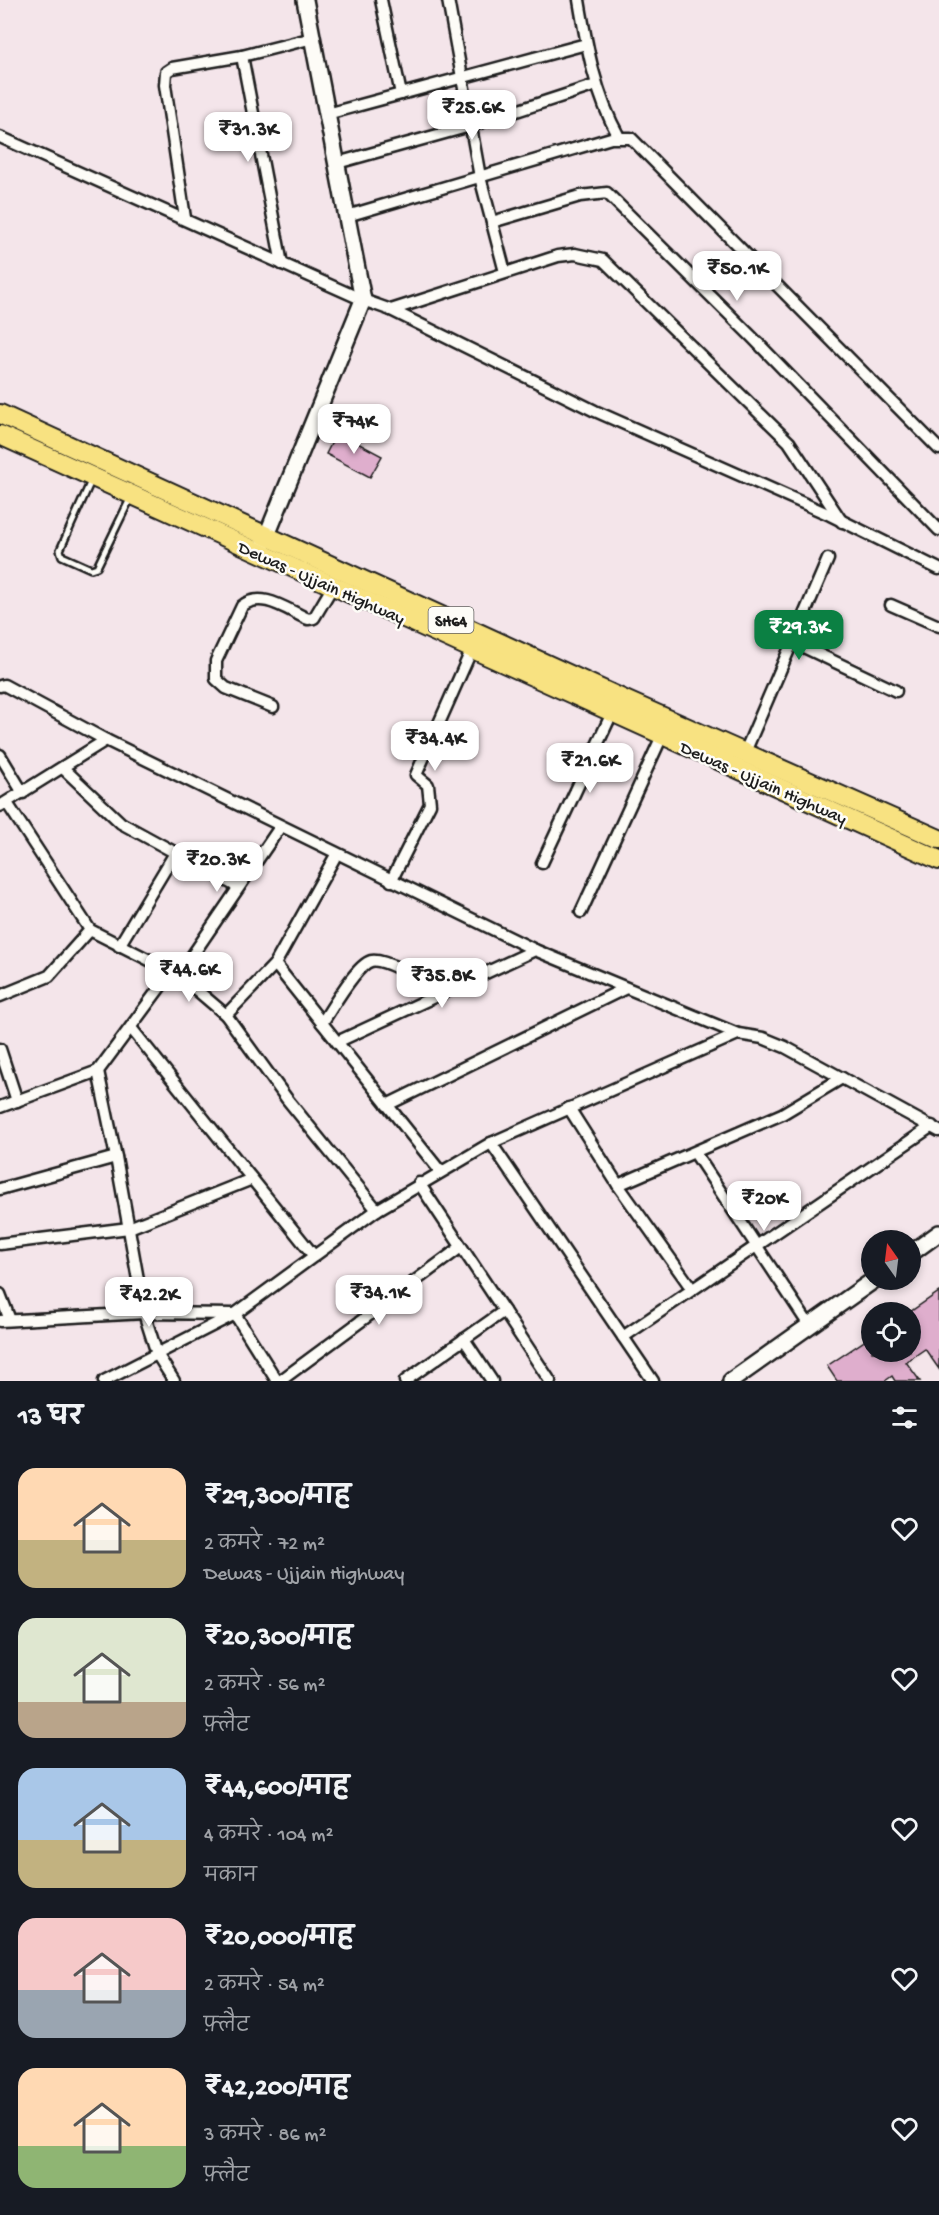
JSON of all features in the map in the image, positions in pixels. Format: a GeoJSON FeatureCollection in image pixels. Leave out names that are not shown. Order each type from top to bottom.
{"type":"FeatureCollection","features":[{"type":"Feature","properties":{"kind":"main road","name":"Dewas - Ujjain Highway"},"geometry":{"type":"LineString","coordinates":[[0,414],[939,839]]}},
{"type":"Feature","properties":{"kind":"main road","name":"Dewas - Ujjain Highway"},"geometry":{"type":"LineString","coordinates":[[0,435],[662,736],[939,859]]}},
{"type":"Feature","properties":{"kind":"street"},"geometry":{"type":"LineString","coordinates":[[259,554],[363,300],[305,0]]}},
{"type":"Feature","properties":{"kind":"street"},"geometry":{"type":"LineString","coordinates":[[381,0],[401,94]]}},
{"type":"Feature","properties":{"kind":"street"},"geometry":{"type":"LineString","coordinates":[[448,0],[480,177],[505,272]]}},
{"type":"Feature","properties":{"kind":"street"},"geometry":{"type":"LineString","coordinates":[[579,0],[586,44],[597,85],[605,112],[619,137]]}},
{"type":"Feature","properties":{"kind":"street"},"geometry":{"type":"LineString","coordinates":[[185,218],[165,85],[166,72],[171,68],[242,56],[313,38]]}},
{"type":"Feature","properties":{"kind":"street"},"geometry":{"type":"LineString","coordinates":[[327,114],[586,44]]}},
{"type":"Feature","properties":{"kind":"street"},"geometry":{"type":"LineString","coordinates":[[242,56],[282,264]]}},
{"type":"Feature","properties":{"kind":"street"},"geometry":{"type":"LineString","coordinates":[[337,163],[471,126],[597,85]]}},
{"type":"Feature","properties":{"kind":"street"},"geometry":{"type":"LineString","coordinates":[[347,216],[627,136],[636,142],[939,449]]}},
{"type":"Feature","properties":{"kind":"street"},"geometry":{"type":"LineString","coordinates":[[0,137],[185,218],[363,300],[391,309],[595,411],[842,522],[939,569]]}},
{"type":"Feature","properties":{"kind":"street"},"geometry":{"type":"LineString","coordinates":[[492,222],[580,196],[607,193],[752,337],[939,530]]}},
{"type":"Feature","properties":{"kind":"street"},"geometry":{"type":"LineString","coordinates":[[391,309],[505,272],[575,254],[603,260],[789,442],[842,522]]}},
{"type":"Feature","properties":{"kind":"street"},"geometry":{"type":"LineString","coordinates":[[745,752],[828,559]]}},
{"type":"Feature","properties":{"kind":"street"},"geometry":{"type":"LineString","coordinates":[[273,707],[226,688],[216,679],[216,662],[242,606],[250,599],[261,598],[308,619],[314,618],[333,586]]}},
{"type":"Feature","properties":{"kind":"street"},"geometry":{"type":"LineString","coordinates":[[891,605],[939,626]]}},
{"type":"Feature","properties":{"kind":"street"},"geometry":{"type":"LineString","coordinates":[[792,641],[896,691]]}},
{"type":"Feature","properties":{"kind":"street"},"geometry":{"type":"LineString","coordinates":[[391,881],[430,804],[428,785],[416,775],[472,649]]}},
{"type":"Feature","properties":{"kind":"street"},"geometry":{"type":"LineString","coordinates":[[0,686],[4,685],[106,740],[336,855],[535,950],[738,1034],[764,1038],[785,1047],[935,1128],[623,1337]]}},
{"type":"Feature","properties":{"kind":"street"},"geometry":{"type":"LineString","coordinates":[[542,863],[612,713]]}},
{"type":"Feature","properties":{"kind":"street"},"geometry":{"type":"LineString","coordinates":[[581,912],[662,736]]}},
{"type":"Feature","properties":{"kind":"street"},"geometry":{"type":"LineString","coordinates":[[106,740],[4,804],[90,930],[175,973],[225,1016],[287,1099],[378,1210]]}},
{"type":"Feature","properties":{"kind":"street"},"geometry":{"type":"LineString","coordinates":[[0,755],[23,793]]}},
{"type":"Feature","properties":{"kind":"street"},"geometry":{"type":"LineString","coordinates":[[63,768],[121,823],[238,887]]}},
{"type":"Feature","properties":{"kind":"street"},"geometry":{"type":"LineString","coordinates":[[0,1107],[98,1071],[175,973],[280,827]]}},
{"type":"Feature","properties":{"kind":"street"},"geometry":{"type":"LineString","coordinates":[[119,946],[175,853]]}},
{"type":"Feature","properties":{"kind":"street"},"geometry":{"type":"LineString","coordinates":[[225,1016],[275,964],[336,855]]}},
{"type":"Feature","properties":{"kind":"street"},"geometry":{"type":"LineString","coordinates":[[0,996],[48,976],[90,930]]}},
{"type":"Feature","properties":{"kind":"street"},"geometry":{"type":"LineString","coordinates":[[337,1042],[535,950]]}},
{"type":"Feature","properties":{"kind":"street"},"geometry":{"type":"LineString","coordinates":[[322,1023],[361,967],[371,960],[384,962],[443,993]]}},
{"type":"Feature","properties":{"kind":"street"},"geometry":{"type":"LineString","coordinates":[[275,964],[440,1171]]}},
{"type":"Feature","properties":{"kind":"street"},"geometry":{"type":"LineString","coordinates":[[387,1105],[626,988]]}},
{"type":"Feature","properties":{"kind":"street"},"geometry":{"type":"LineString","coordinates":[[131,1028],[314,1256]]}},
{"type":"Feature","properties":{"kind":"street"},"geometry":{"type":"LineString","coordinates":[[104,1381],[235,1314],[378,1210],[419,1183],[491,1143],[738,1034]]}},
{"type":"Feature","properties":{"kind":"street"},"geometry":{"type":"LineString","coordinates":[[0,1049],[17,1101]]}},
{"type":"Feature","properties":{"kind":"street"},"geometry":{"type":"LineString","coordinates":[[98,1071],[144,1313],[157,1354],[174,1381]]}},
{"type":"Feature","properties":{"kind":"street"},"geometry":{"type":"LineString","coordinates":[[618,1185],[782,1114],[842,1078]]}},
{"type":"Feature","properties":{"kind":"street"},"geometry":{"type":"LineString","coordinates":[[569,1108],[618,1185],[692,1289]]}},
{"type":"Feature","properties":{"kind":"street"},"geometry":{"type":"LineString","coordinates":[[491,1143],[653,1381]]}},
{"type":"Feature","properties":{"kind":"street"},"geometry":{"type":"LineString","coordinates":[[695,1153],[809,1326]]}},
{"type":"Feature","properties":{"kind":"street"},"geometry":{"type":"LineString","coordinates":[[0,1189],[116,1157]]}},
{"type":"Feature","properties":{"kind":"street"},"geometry":{"type":"LineString","coordinates":[[0,1245],[129,1228],[252,1179]]}},
{"type":"Feature","properties":{"kind":"street"},"geometry":{"type":"LineString","coordinates":[[419,1183],[550,1381]]}},
{"type":"Feature","properties":{"kind":"street"},"geometry":{"type":"LineString","coordinates":[[921,1246],[939,1233]]}},
{"type":"Feature","properties":{"kind":"street"},"geometry":{"type":"LineString","coordinates":[[235,1314],[278,1381],[461,1247]]}},
{"type":"Feature","properties":{"kind":"street"},"geometry":{"type":"LineString","coordinates":[[741,1378],[861,1289]]}},
{"type":"Feature","properties":{"kind":"street"},"geometry":{"type":"LineString","coordinates":[[0,1294],[5,1320],[144,1313],[235,1314]]}},
{"type":"Feature","properties":{"kind":"street"},"geometry":{"type":"LineString","coordinates":[[405,1381],[504,1311]]}},
{"type":"Feature","properties":{"kind":"street"},"geometry":{"type":"LineString","coordinates":[[464,1340],[492,1381]]}},
{"type":"Feature","properties":{"kind":"lane"},"geometry":{"type":"LineString","coordinates":[[92,477],[60,550],[62,556],[91,569],[97,567],[132,496]]}},
{"type":"Feature","properties":{"kind":"building"},"geometry":{"type":"Polygon","coordinates":[[[337,432],[382,456],[370,477],[326,454],[337,432]]]}},
{"type":"Feature","properties":{"kind":"building"},"geometry":{"type":"Polygon","coordinates":[[[939,1292],[939,1369],[925,1349],[921,1352],[921,1304],[939,1292]]]}},
{"type":"Feature","properties":{"kind":"building"},"geometry":{"type":"Polygon","coordinates":[[[861,1343],[861,1362],[906,1362],[920,1381],[895,1381],[892,1376],[885,1381],[837,1381],[827,1366],[861,1343]]]}}]}
